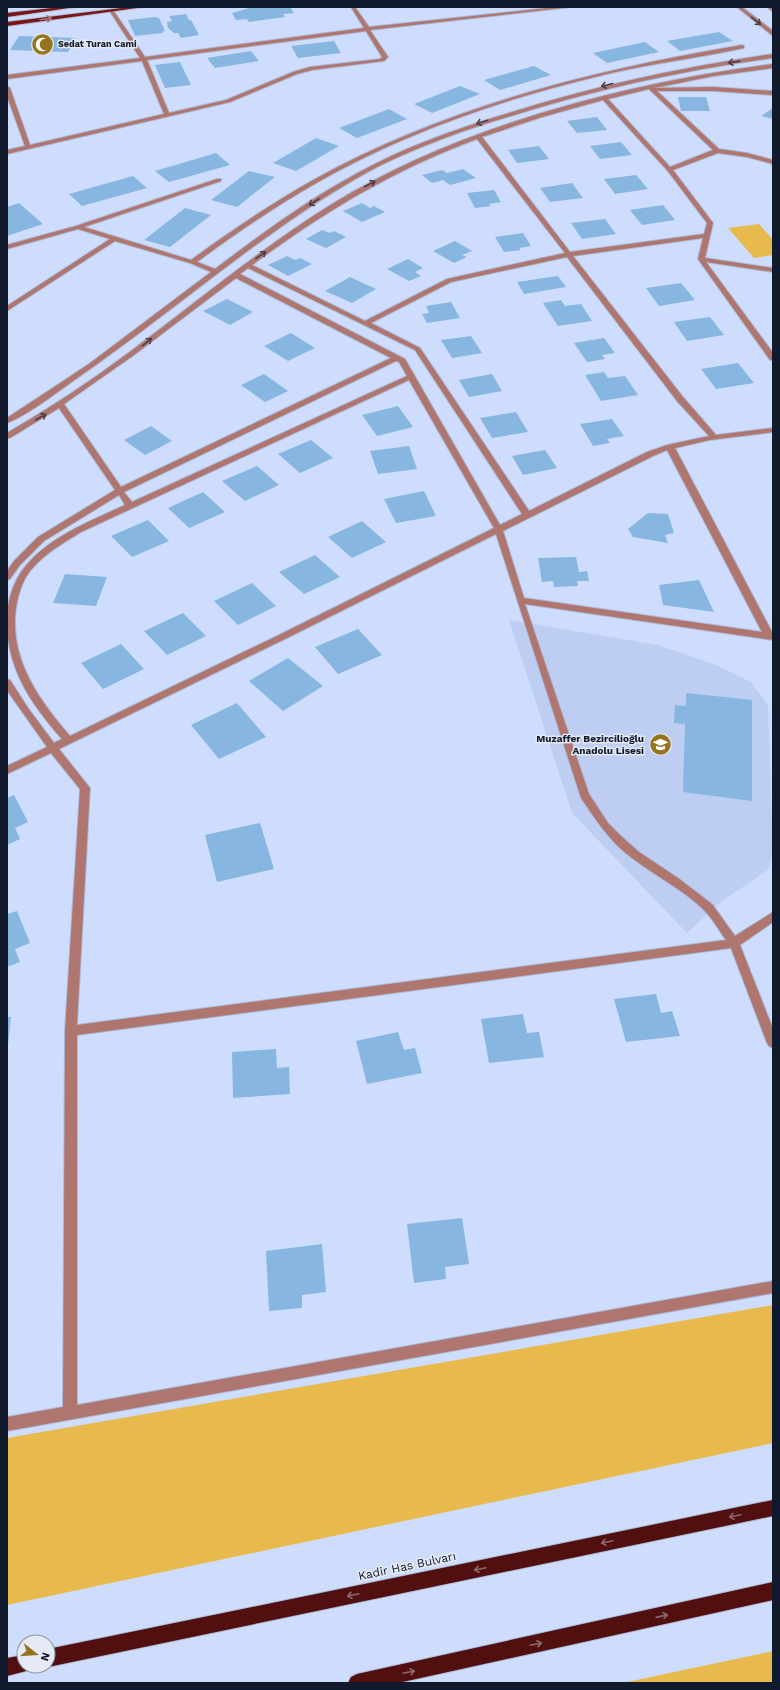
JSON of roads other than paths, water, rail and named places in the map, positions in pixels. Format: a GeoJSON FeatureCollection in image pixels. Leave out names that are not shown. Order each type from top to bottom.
{"type":"FeatureCollection","features":[{"type":"Feature","properties":{"kind":"highway","name":"Kadir Has Bulvarı"},"geometry":{"type":"LineString","coordinates":[[56,1656],[773,1508]]}},
{"type":"Feature","properties":{"kind":"highway"},"geometry":{"type":"LineString","coordinates":[[357,1683],[773,1591]]}},
{"type":"Feature","properties":{"kind":"main road"},"geometry":{"type":"LineString","coordinates":[[7,15],[74,7]]}},
{"type":"Feature","properties":{"kind":"main road"},"geometry":{"type":"LineString","coordinates":[[7,24],[142,7]]}},
{"type":"Feature","properties":{"kind":"street"},"geometry":{"type":"LineString","coordinates":[[7,152],[228,101],[295,73],[312,68],[382,60],[385,57],[353,7]]}},
{"type":"Feature","properties":{"kind":"street"},"geometry":{"type":"LineString","coordinates":[[7,77],[368,29],[570,7]]}},
{"type":"Feature","properties":{"kind":"street"},"geometry":{"type":"LineString","coordinates":[[739,7],[773,34]]}},
{"type":"Feature","properties":{"kind":"street"},"geometry":{"type":"LineString","coordinates":[[768,7],[773,10]]}},
{"type":"Feature","properties":{"kind":"street"},"geometry":{"type":"LineString","coordinates":[[111,11],[144,59],[167,114]]}},
{"type":"Feature","properties":{"kind":"street"},"geometry":{"type":"LineString","coordinates":[[192,262],[242,225],[293,192],[378,148],[439,123],[519,95],[586,76],[647,62],[742,47]]}},
{"type":"Feature","properties":{"kind":"street"},"geometry":{"type":"LineString","coordinates":[[7,421],[78,374],[214,272],[336,187],[386,161],[438,138],[494,118],[603,86],[668,72],[773,56]]}},
{"type":"Feature","properties":{"kind":"street"},"geometry":{"type":"LineString","coordinates":[[7,436],[61,404],[107,373],[246,265],[332,206],[412,163],[478,136],[631,90],[701,75],[773,66]]}},
{"type":"Feature","properties":{"kind":"street"},"geometry":{"type":"LineString","coordinates":[[7,88],[28,147]]}},
{"type":"Feature","properties":{"kind":"street"},"geometry":{"type":"LineString","coordinates":[[652,89],[717,151]]}},
{"type":"Feature","properties":{"kind":"street"},"geometry":{"type":"LineString","coordinates":[[631,90],[714,89],[773,94]]}},
{"type":"Feature","properties":{"kind":"street"},"geometry":{"type":"LineString","coordinates":[[604,98],[669,169],[710,223],[701,259],[773,358]]}},
{"type":"Feature","properties":{"kind":"street"},"geometry":{"type":"LineString","coordinates":[[478,136],[680,399],[714,437]]}},
{"type":"Feature","properties":{"kind":"street"},"geometry":{"type":"LineString","coordinates":[[669,169],[717,151],[747,155],[773,162]]}},
{"type":"Feature","properties":{"kind":"street"},"geometry":{"type":"LineString","coordinates":[[7,247],[78,227],[219,180]]}},
{"type":"Feature","properties":{"kind":"street"},"geometry":{"type":"LineString","coordinates":[[78,227],[192,262],[214,272]]}},
{"type":"Feature","properties":{"kind":"street"},"geometry":{"type":"LineString","coordinates":[[366,324],[449,280],[570,254],[706,236]]}},
{"type":"Feature","properties":{"kind":"street"},"geometry":{"type":"LineString","coordinates":[[7,309],[114,238]]}},
{"type":"Feature","properties":{"kind":"street"},"geometry":{"type":"LineString","coordinates":[[701,259],[773,270]]}},
{"type":"Feature","properties":{"kind":"street"},"geometry":{"type":"LineString","coordinates":[[246,265],[418,349],[527,515]]}},
{"type":"Feature","properties":{"kind":"street"},"geometry":{"type":"LineString","coordinates":[[234,274],[402,361],[498,530],[584,795],[618,840],[635,855],[674,881],[708,907],[734,943],[773,1043]]}},
{"type":"Feature","properties":{"kind":"street"},"geometry":{"type":"LineString","coordinates":[[7,577],[17,563],[41,539],[120,491],[396,358]]}},
{"type":"Feature","properties":{"kind":"street"},"geometry":{"type":"LineString","coordinates":[[68,740],[32,696],[14,658],[9,643],[12,603],[23,575],[38,558],[60,541],[78,530],[411,377]]}},
{"type":"Feature","properties":{"kind":"street"},"geometry":{"type":"LineString","coordinates":[[61,404],[130,506]]}},
{"type":"Feature","properties":{"kind":"street"},"geometry":{"type":"LineString","coordinates":[[7,770],[282,637],[650,454],[670,447],[728,434],[773,430]]}},
{"type":"Feature","properties":{"kind":"street"},"geometry":{"type":"LineString","coordinates":[[670,447],[771,637]]}},
{"type":"Feature","properties":{"kind":"street"},"geometry":{"type":"LineString","coordinates":[[520,600],[771,637]]}},
{"type":"Feature","properties":{"kind":"street"},"geometry":{"type":"LineString","coordinates":[[7,682],[34,726],[85,788],[71,1031],[70,1413]]}},
{"type":"Feature","properties":{"kind":"street"},"geometry":{"type":"LineString","coordinates":[[71,1031],[734,943],[773,916]]}},
{"type":"Feature","properties":{"kind":"street"},"geometry":{"type":"LineString","coordinates":[[7,1424],[773,1287]]}},
{"type":"Feature","properties":{"kind":"place","name":"Sedat Turan Cami"},"geometry":{"type":"Point","coordinates":[43,44]}},
{"type":"Feature","properties":{"kind":"place","name":"Muzaffer Bezircilioğlu Anadolu Lisesi"},"geometry":{"type":"Point","coordinates":[660,744]}}]}
